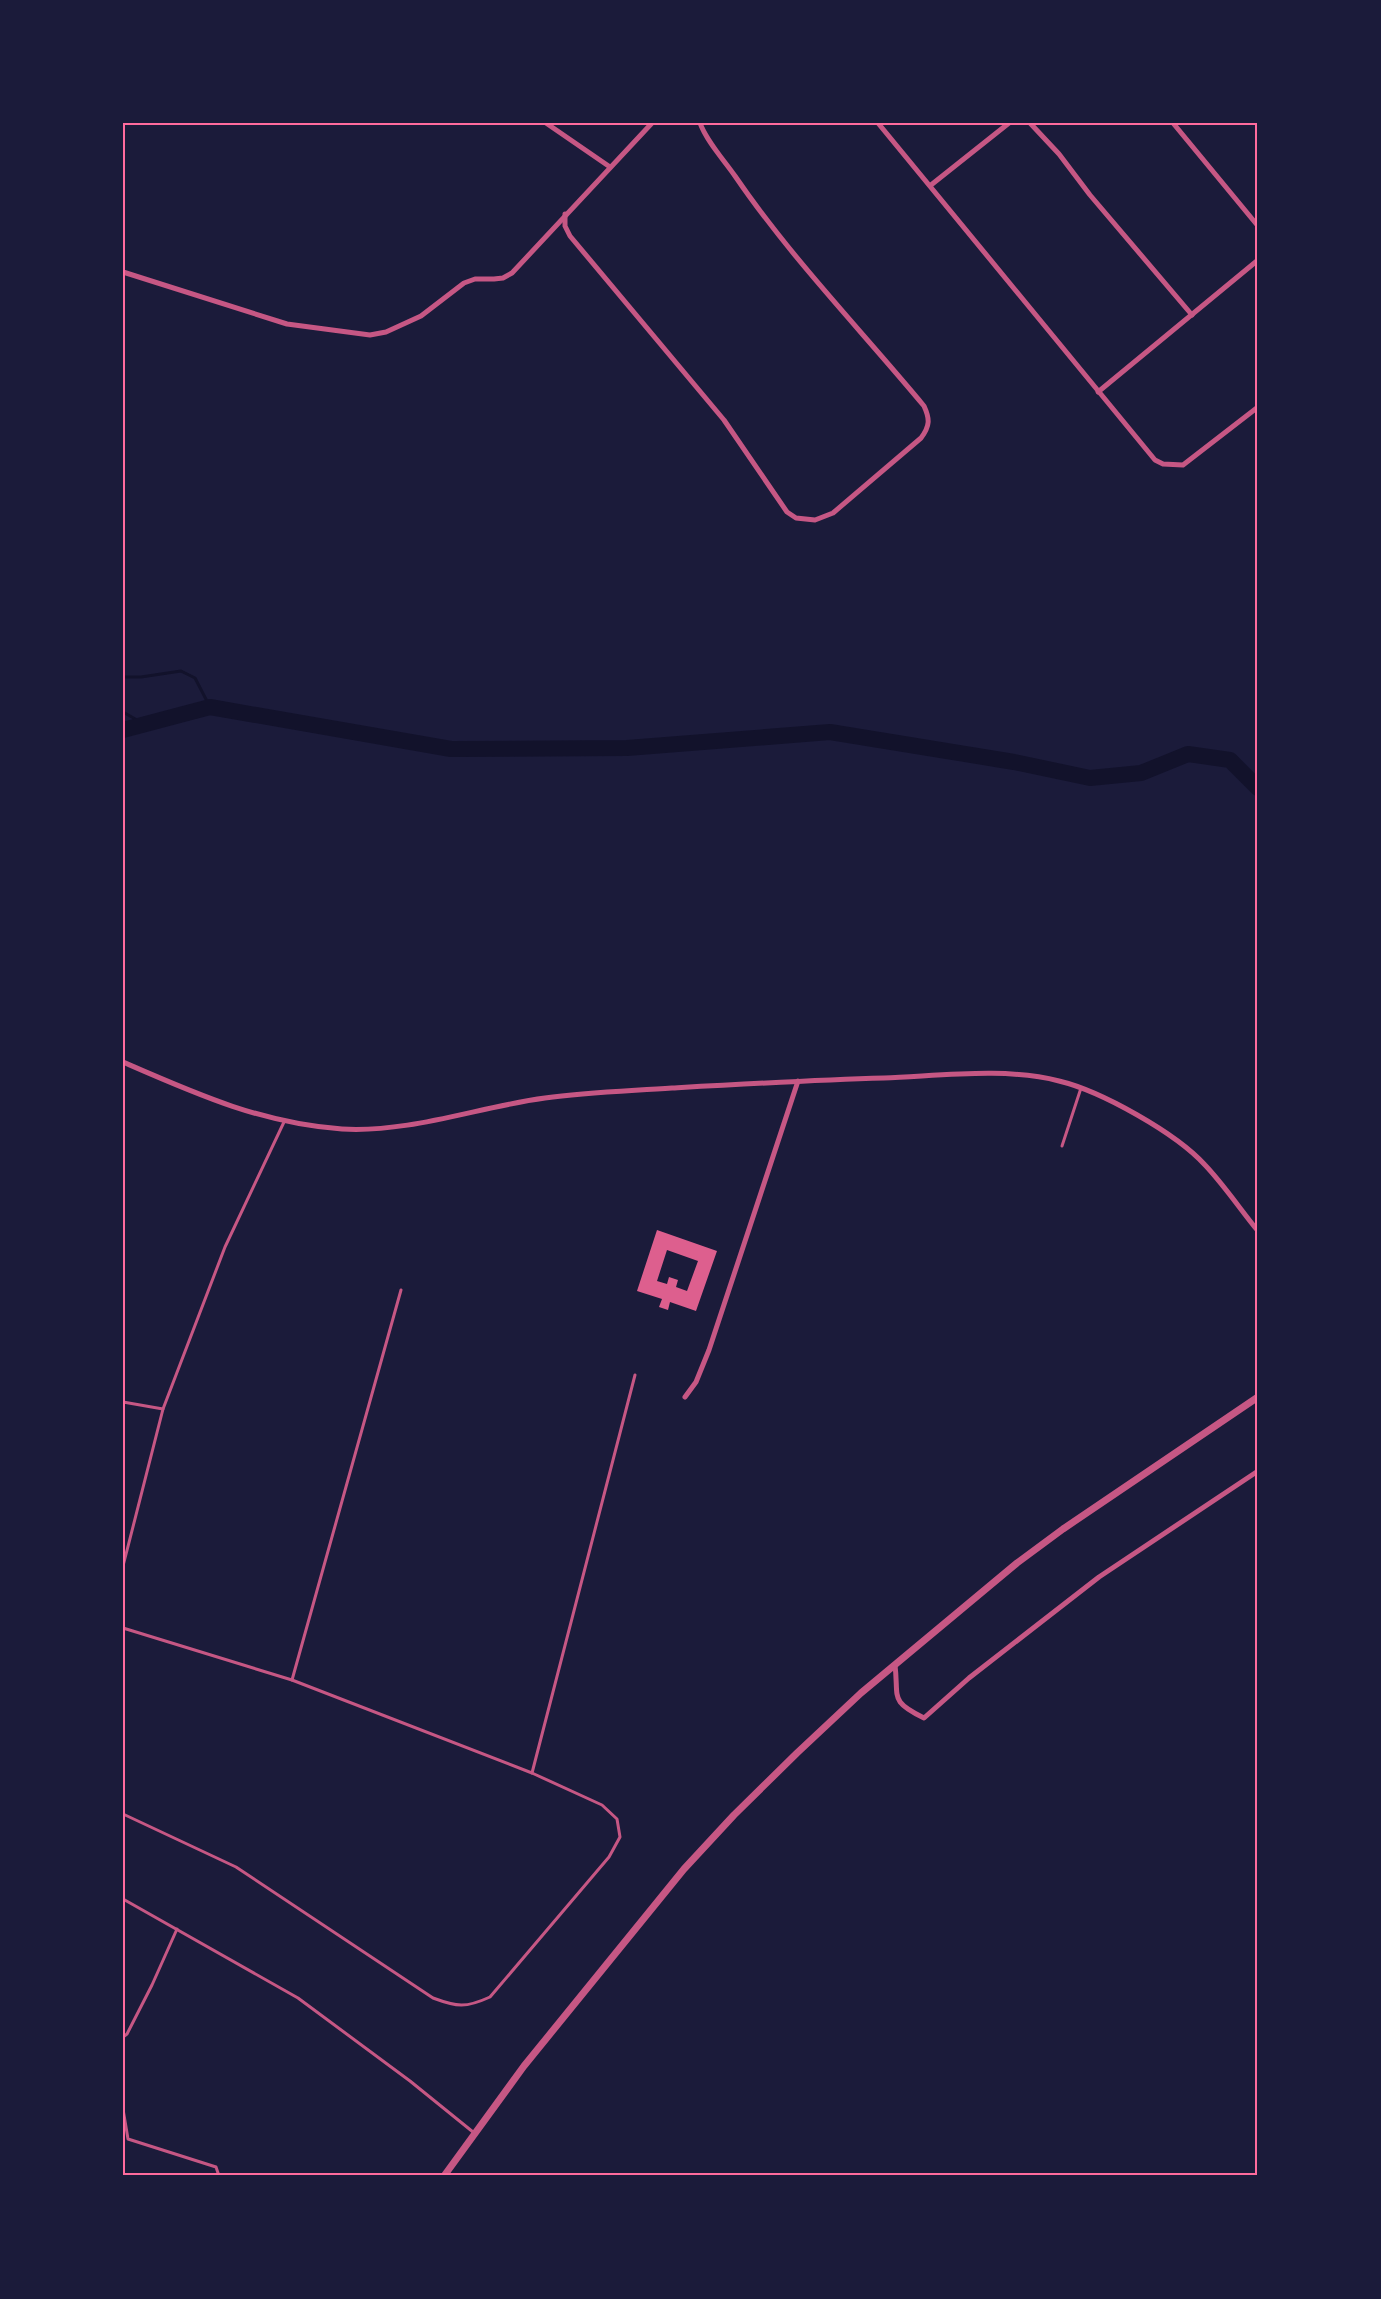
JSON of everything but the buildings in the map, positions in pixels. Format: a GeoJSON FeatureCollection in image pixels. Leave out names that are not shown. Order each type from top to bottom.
{"type":"FeatureCollection","features":[{"type":"Feature","properties":{"kind":"street"},"geometry":{"type":"LineString","coordinates":[[546,123],[610,166]]}},
{"type":"Feature","properties":{"kind":"street"},"geometry":{"type":"LineString","coordinates":[[123,272],[287,324],[370,335],[386,332],[421,315],[464,283],[475,279],[494,279],[512,273],[652,123]]}},
{"type":"Feature","properties":{"kind":"street"},"geometry":{"type":"LineString","coordinates":[[565,214],[565,226],[570,236],[724,420],[787,512],[804,520],[815,520],[833,513],[921,438],[927,430],[928,414],[910,389],[748,196],[700,123]]}},
{"type":"Feature","properties":{"kind":"street"},"geometry":{"type":"LineString","coordinates":[[878,123],[1155,460],[1175,466],[1183,465],[1258,407]]}},
{"type":"Feature","properties":{"kind":"street"},"geometry":{"type":"LineString","coordinates":[[931,185],[1009,123]]}},
{"type":"Feature","properties":{"kind":"street"},"geometry":{"type":"LineString","coordinates":[[1030,123],[1059,154],[1090,195],[1192,315]]}},
{"type":"Feature","properties":{"kind":"street"},"geometry":{"type":"LineString","coordinates":[[1173,123],[1258,226]]}},
{"type":"Feature","properties":{"kind":"street"},"geometry":{"type":"LineString","coordinates":[[1098,392],[1258,260]]}},
{"type":"Feature","properties":{"kind":"street"},"geometry":{"type":"LineString","coordinates":[[123,1062],[233,1108],[284,1122],[334,1129],[379,1129],[523,1101],[575,1094],[798,1081],[992,1074],[1038,1077],[1081,1088],[1123,1108],[1183,1144],[1204,1164],[1258,1231]]}},
{"type":"Feature","properties":{"kind":"street"},"geometry":{"type":"LineString","coordinates":[[685,1397],[696,1382],[709,1350],[798,1081]]}},
{"type":"Feature","properties":{"kind":"street"},"geometry":{"type":"LineString","coordinates":[[444,2176],[531,2057],[684,1869],[734,1815],[797,1753],[861,1693],[1017,1563],[1063,1529],[1258,1397]]}},
{"type":"Feature","properties":{"kind":"street"},"geometry":{"type":"LineString","coordinates":[[895,1665],[895,1693],[900,1703],[924,1718],[969,1678],[1099,1577],[1258,1472]]}},
{"type":"Feature","properties":{"kind":"lane"},"geometry":{"type":"LineString","coordinates":[[1062,1146],[1081,1088]]}},
{"type":"Feature","properties":{"kind":"lane"},"geometry":{"type":"LineString","coordinates":[[123,1566],[163,1409],[225,1247],[284,1122]]}},
{"type":"Feature","properties":{"kind":"lane"},"geometry":{"type":"LineString","coordinates":[[292,1680],[401,1290]]}},
{"type":"Feature","properties":{"kind":"lane"},"geometry":{"type":"LineString","coordinates":[[532,1773],[635,1376]]}},
{"type":"Feature","properties":{"kind":"lane"},"geometry":{"type":"LineString","coordinates":[[123,1402],[163,1409]]}},
{"type":"Feature","properties":{"kind":"lane"},"geometry":{"type":"LineString","coordinates":[[123,1628],[292,1680],[532,1773],[602,1805],[617,1819],[620,1837],[609,1857],[490,1997],[461,2007],[433,1998],[236,1867],[123,1814]]}},
{"type":"Feature","properties":{"kind":"lane"},"geometry":{"type":"LineString","coordinates":[[123,1899],[298,1998],[410,2081],[475,2133]]}},
{"type":"Feature","properties":{"kind":"lane"},"geometry":{"type":"LineString","coordinates":[[123,2037],[127,2034],[153,1985],[177,1929]]}},
{"type":"Feature","properties":{"kind":"lane"},"geometry":{"type":"LineString","coordinates":[[123,2109],[128,2139],[216,2167],[219,2176]]}},
{"type":"Feature","properties":{"kind":"waterway"},"geometry":{"type":"LineString","coordinates":[[123,677],[141,677],[181,671],[195,678],[210,707]]}},
{"type":"Feature","properties":{"kind":"waterway"},"geometry":{"type":"LineString","coordinates":[[123,730],[210,707],[451,749],[627,748],[830,732],[1014,762],[1090,778],[1141,773],[1188,754],[1230,760],[1258,788]]}},
{"type":"Feature","properties":{"kind":"waterway"},"geometry":{"type":"LineString","coordinates":[[123,712],[144,724]]}}]}
